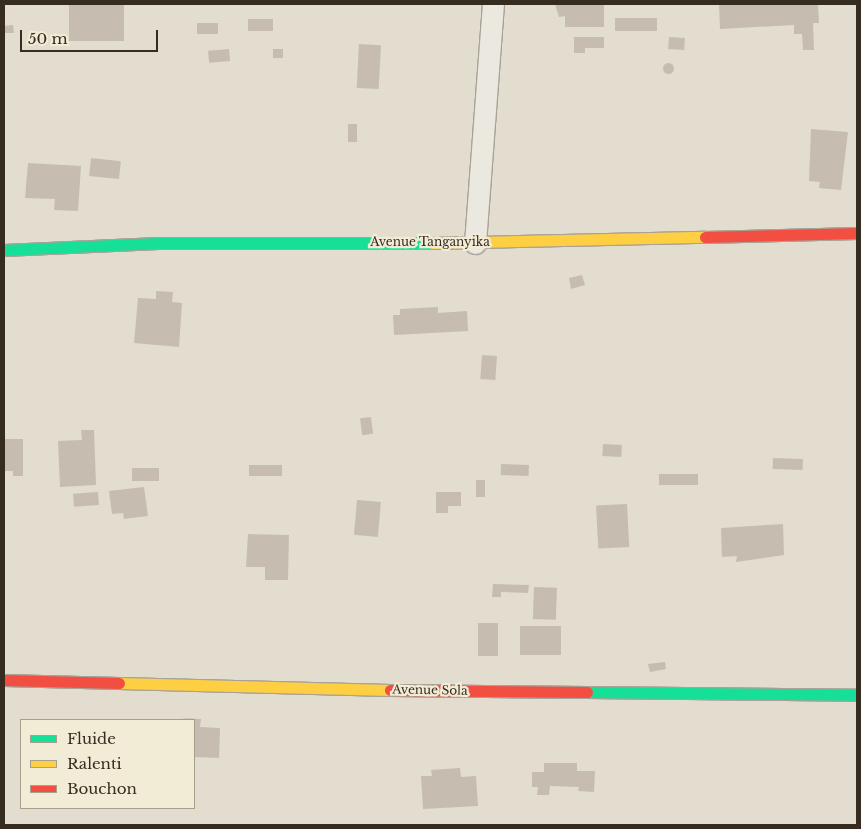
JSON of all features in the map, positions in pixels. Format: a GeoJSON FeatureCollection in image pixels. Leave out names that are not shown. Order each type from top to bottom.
{"type":"FeatureCollection","features":[{"type":"Feature","properties":{"kind":"street"},"geometry":{"type":"LineString","coordinates":[[475,243],[493,4]]}},
{"type":"Feature","properties":{"kind":"street","name":"Avenue Tanganyika"},"geometry":{"type":"LineString","coordinates":[[4,250],[158,244],[475,243],[857,234]]}},
{"type":"Feature","properties":{"kind":"street","name":"Avenue Sola"},"geometry":{"type":"LineString","coordinates":[[4,680],[377,690],[857,695]]}},
{"type":"Feature","properties":{"kind":"building"},"geometry":{"type":"Polygon","coordinates":[[[69,4],[124,4],[124,41],[69,41],[69,4]]]}},
{"type":"Feature","properties":{"kind":"building"},"geometry":{"type":"Polygon","coordinates":[[[555,4],[604,4],[604,27],[565,27],[565,16],[559,17],[555,4]]]}},
{"type":"Feature","properties":{"kind":"building"},"geometry":{"type":"Polygon","coordinates":[[[719,4],[818,4],[819,23],[813,23],[814,50],[803,50],[802,34],[794,34],[794,25],[720,29],[719,4]]]}},
{"type":"Feature","properties":{"kind":"building"},"geometry":{"type":"Polygon","coordinates":[[[615,18],[657,18],[657,31],[615,31],[615,18]]]}},
{"type":"Feature","properties":{"kind":"building"},"geometry":{"type":"Polygon","coordinates":[[[248,19],[273,19],[273,31],[248,31],[248,19]]]}},
{"type":"Feature","properties":{"kind":"building"},"geometry":{"type":"Polygon","coordinates":[[[197,23],[218,23],[218,34],[197,34],[197,23]]]}},
{"type":"Feature","properties":{"kind":"building"},"geometry":{"type":"Polygon","coordinates":[[[13,25],[14,33],[4,33],[4,26],[13,25]]]}},
{"type":"Feature","properties":{"kind":"building"},"geometry":{"type":"Polygon","coordinates":[[[574,37],[604,37],[604,48],[585,48],[585,53],[574,53],[574,37]]]}},
{"type":"Feature","properties":{"kind":"building"},"geometry":{"type":"Polygon","coordinates":[[[669,37],[685,38],[684,50],[668,49],[669,37]]]}},
{"type":"Feature","properties":{"kind":"building"},"geometry":{"type":"Polygon","coordinates":[[[359,44],[381,45],[379,89],[357,88],[359,44]]]}},
{"type":"Feature","properties":{"kind":"building"},"geometry":{"type":"Polygon","coordinates":[[[229,49],[230,61],[209,63],[208,51],[229,49]]]}},
{"type":"Feature","properties":{"kind":"building"},"geometry":{"type":"Polygon","coordinates":[[[273,49],[283,49],[283,58],[273,58],[273,49]]]}},
{"type":"Feature","properties":{"kind":"building"},"geometry":{"type":"Polygon","coordinates":[[[666,63],[670,63],[673,68],[672,72],[666,73],[663,70],[663,66],[666,63]]]}},
{"type":"Feature","properties":{"kind":"building"},"geometry":{"type":"Polygon","coordinates":[[[348,124],[357,124],[357,142],[348,142],[348,124]]]}},
{"type":"Feature","properties":{"kind":"building"},"geometry":{"type":"Polygon","coordinates":[[[811,129],[848,132],[841,190],[819,188],[820,182],[809,181],[811,129]]]}},
{"type":"Feature","properties":{"kind":"building"},"geometry":{"type":"Polygon","coordinates":[[[91,158],[121,161],[119,179],[89,176],[91,158]]]}},
{"type":"Feature","properties":{"kind":"building"},"geometry":{"type":"Polygon","coordinates":[[[28,163],[81,166],[78,211],[54,210],[55,199],[25,198],[28,163]]]}},
{"type":"Feature","properties":{"kind":"building"},"geometry":{"type":"Polygon","coordinates":[[[582,275],[585,285],[571,289],[569,278],[582,275]]]}},
{"type":"Feature","properties":{"kind":"building"},"geometry":{"type":"Polygon","coordinates":[[[156,291],[173,292],[172,302],[182,303],[179,347],[134,343],[138,298],[156,299],[156,291]]]}},
{"type":"Feature","properties":{"kind":"building"},"geometry":{"type":"Polygon","coordinates":[[[438,307],[438,313],[467,311],[468,331],[394,335],[393,315],[400,315],[400,309],[438,307]]]}},
{"type":"Feature","properties":{"kind":"building"},"geometry":{"type":"Polygon","coordinates":[[[482,355],[497,356],[495,380],[480,379],[482,355]]]}},
{"type":"Feature","properties":{"kind":"building"},"geometry":{"type":"Polygon","coordinates":[[[371,417],[373,434],[362,435],[360,418],[371,417]]]}},
{"type":"Feature","properties":{"kind":"building"},"geometry":{"type":"Polygon","coordinates":[[[81,430],[94,430],[96,485],[60,487],[58,441],[82,440],[81,430]]]}},
{"type":"Feature","properties":{"kind":"building"},"geometry":{"type":"Polygon","coordinates":[[[4,439],[23,439],[23,476],[13,476],[13,471],[4,471],[4,439]]]}},
{"type":"Feature","properties":{"kind":"building"},"geometry":{"type":"Polygon","coordinates":[[[603,444],[622,445],[621,457],[602,456],[603,444]]]}},
{"type":"Feature","properties":{"kind":"building"},"geometry":{"type":"Polygon","coordinates":[[[773,458],[803,459],[803,470],[773,469],[773,458]]]}},
{"type":"Feature","properties":{"kind":"building"},"geometry":{"type":"Polygon","coordinates":[[[501,464],[529,465],[529,476],[501,475],[501,464]]]}},
{"type":"Feature","properties":{"kind":"building"},"geometry":{"type":"Polygon","coordinates":[[[249,465],[282,465],[282,476],[249,476],[249,465]]]}},
{"type":"Feature","properties":{"kind":"building"},"geometry":{"type":"Polygon","coordinates":[[[132,468],[159,468],[159,481],[132,481],[132,468]]]}},
{"type":"Feature","properties":{"kind":"building"},"geometry":{"type":"Polygon","coordinates":[[[659,474],[698,474],[698,485],[659,485],[659,474]]]}},
{"type":"Feature","properties":{"kind":"building"},"geometry":{"type":"Polygon","coordinates":[[[476,480],[485,480],[485,497],[476,497],[476,480]]]}},
{"type":"Feature","properties":{"kind":"building"},"geometry":{"type":"Polygon","coordinates":[[[144,487],[148,516],[124,519],[123,513],[112,514],[109,491],[144,487]]]}},
{"type":"Feature","properties":{"kind":"building"},"geometry":{"type":"Polygon","coordinates":[[[98,492],[99,505],[74,507],[73,494],[98,492]]]}},
{"type":"Feature","properties":{"kind":"building"},"geometry":{"type":"Polygon","coordinates":[[[436,492],[461,492],[461,506],[448,506],[448,513],[436,513],[436,492]]]}},
{"type":"Feature","properties":{"kind":"building"},"geometry":{"type":"Polygon","coordinates":[[[357,500],[381,502],[378,537],[354,535],[357,500]]]}},
{"type":"Feature","properties":{"kind":"building"},"geometry":{"type":"Polygon","coordinates":[[[627,504],[629,547],[598,549],[596,506],[627,504]]]}},
{"type":"Feature","properties":{"kind":"building"},"geometry":{"type":"Polygon","coordinates":[[[783,524],[784,555],[736,562],[737,556],[722,557],[721,528],[783,524]]]}},
{"type":"Feature","properties":{"kind":"building"},"geometry":{"type":"Polygon","coordinates":[[[248,534],[289,535],[288,580],[265,580],[265,567],[246,567],[248,534]]]}},
{"type":"Feature","properties":{"kind":"building"},"geometry":{"type":"Polygon","coordinates":[[[493,584],[529,585],[528,593],[501,592],[501,597],[492,597],[493,584]]]}},
{"type":"Feature","properties":{"kind":"building"},"geometry":{"type":"Polygon","coordinates":[[[534,587],[557,588],[556,620],[533,619],[534,587]]]}},
{"type":"Feature","properties":{"kind":"building"},"geometry":{"type":"Polygon","coordinates":[[[478,623],[498,623],[498,656],[478,656],[478,623]]]}},
{"type":"Feature","properties":{"kind":"building"},"geometry":{"type":"Polygon","coordinates":[[[520,626],[561,626],[561,655],[520,655],[520,626]]]}},
{"type":"Feature","properties":{"kind":"building"},"geometry":{"type":"Polygon","coordinates":[[[665,662],[666,669],[650,672],[648,664],[665,662]]]}},
{"type":"Feature","properties":{"kind":"building"},"geometry":{"type":"Polygon","coordinates":[[[180,718],[201,719],[200,727],[220,728],[219,758],[195,757],[195,719],[180,718]]]}},
{"type":"Feature","properties":{"kind":"building"},"geometry":{"type":"Polygon","coordinates":[[[544,763],[577,763],[577,771],[595,771],[594,792],[578,791],[579,787],[550,786],[549,795],[537,795],[538,787],[532,787],[532,772],[544,772],[544,763]]]}},
{"type":"Feature","properties":{"kind":"building"},"geometry":{"type":"Polygon","coordinates":[[[460,768],[461,777],[476,776],[478,806],[423,809],[421,776],[432,776],[431,770],[460,768]]]}},
{"type":"Feature","properties":{"kind":"traffic: fast"},"geometry":{"type":"LineString","coordinates":[[4,250],[158,243],[432,243]]}},
{"type":"Feature","properties":{"kind":"traffic: fast"},"geometry":{"type":"LineString","coordinates":[[587,692],[857,695]]}},
{"type":"Feature","properties":{"kind":"traffic: slow"},"geometry":{"type":"LineString","coordinates":[[432,243],[705,237]]}},
{"type":"Feature","properties":{"kind":"traffic: slow"},"geometry":{"type":"LineString","coordinates":[[119,683],[390,690]]}},
{"type":"Feature","properties":{"kind":"traffic: jam"},"geometry":{"type":"LineString","coordinates":[[705,237],[857,233]]}},
{"type":"Feature","properties":{"kind":"traffic: jam"},"geometry":{"type":"LineString","coordinates":[[4,680],[119,683]]}},
{"type":"Feature","properties":{"kind":"traffic: jam"},"geometry":{"type":"LineString","coordinates":[[390,690],[587,692]]}}]}
